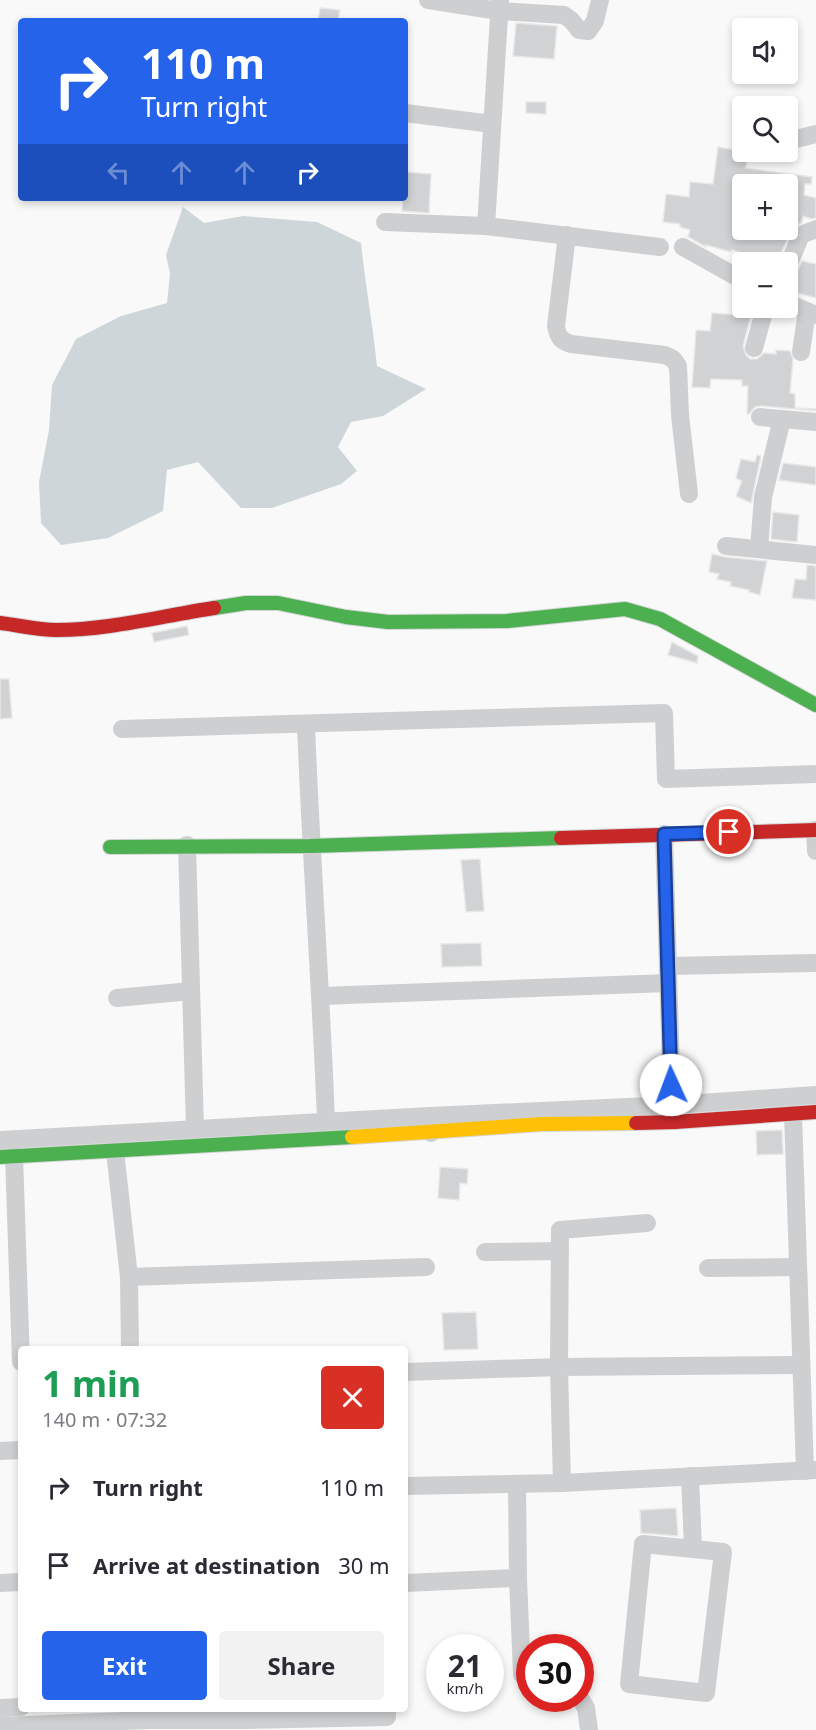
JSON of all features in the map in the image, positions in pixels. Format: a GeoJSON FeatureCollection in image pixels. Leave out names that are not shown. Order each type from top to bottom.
{"type":"FeatureCollection","features":[{"type":"Feature","properties":{"kind":"street"},"geometry":{"type":"LineString","coordinates":[[428,0],[499,6],[564,15],[579,30],[588,31],[595,21],[600,0]]}},
{"type":"Feature","properties":{"kind":"street"},"geometry":{"type":"LineString","coordinates":[[486,226],[499,6]]}},
{"type":"Feature","properties":{"kind":"street"},"geometry":{"type":"LineString","coordinates":[[408,113],[492,124]]}},
{"type":"Feature","properties":{"kind":"street"},"geometry":{"type":"LineString","coordinates":[[798,138],[816,134]]}},
{"type":"Feature","properties":{"kind":"street"},"geometry":{"type":"LineString","coordinates":[[385,222],[486,226],[660,247]]}},
{"type":"Feature","properties":{"kind":"street"},"geometry":{"type":"LineString","coordinates":[[794,252],[801,235],[816,229]]}},
{"type":"Feature","properties":{"kind":"street"},"geometry":{"type":"LineString","coordinates":[[567,235],[556,326],[558,334],[563,341],[571,345],[665,356],[673,359],[678,366],[680,415],[689,494]]}},
{"type":"Feature","properties":{"kind":"street"},"geometry":{"type":"LineString","coordinates":[[683,248],[732,275]]}},
{"type":"Feature","properties":{"kind":"street"},"geometry":{"type":"LineString","coordinates":[[798,307],[812,313],[801,352]]}},
{"type":"Feature","properties":{"kind":"street"},"geometry":{"type":"LineString","coordinates":[[754,348],[762,318]]}},
{"type":"Feature","properties":{"kind":"street"},"geometry":{"type":"LineString","coordinates":[[760,417],[816,422]]}},
{"type":"Feature","properties":{"kind":"street"},"geometry":{"type":"LineString","coordinates":[[759,549],[763,497],[782,419]]}},
{"type":"Feature","properties":{"kind":"street"},"geometry":{"type":"LineString","coordinates":[[726,546],[816,555]]}},
{"type":"Feature","properties":{"kind":"street"},"geometry":{"type":"LineString","coordinates":[[0,623],[54,630],[115,626],[246,603],[278,603],[346,617],[388,622],[507,621],[626,609],[660,619],[816,705]]}},
{"type":"Feature","properties":{"kind":"street"},"geometry":{"type":"LineString","coordinates":[[122,729],[664,713],[666,779],[816,774]]}},
{"type":"Feature","properties":{"kind":"street"},"geometry":{"type":"LineString","coordinates":[[306,725],[310,846],[321,996],[326,1121]]}},
{"type":"Feature","properties":{"kind":"street"},"geometry":{"type":"LineString","coordinates":[[110,847],[310,846],[816,830],[816,851]]}},
{"type":"Feature","properties":{"kind":"street"},"geometry":{"type":"LineString","coordinates":[[664,834],[672,1105]]}},
{"type":"Feature","properties":{"kind":"street"},"geometry":{"type":"LineString","coordinates":[[187,845],[195,1130]]}},
{"type":"Feature","properties":{"kind":"street"},"geometry":{"type":"LineString","coordinates":[[321,996],[816,963]]}},
{"type":"Feature","properties":{"kind":"street"},"geometry":{"type":"LineString","coordinates":[[117,998],[191,991]]}},
{"type":"Feature","properties":{"kind":"street"},"geometry":{"type":"LineString","coordinates":[[20,1346],[7,1157],[816,1095]]}},
{"type":"Feature","properties":{"kind":"street"},"geometry":{"type":"LineString","coordinates":[[542,1117],[675,1122],[816,1112]]}},
{"type":"Feature","properties":{"kind":"street"},"geometry":{"type":"LineString","coordinates":[[408,1486],[562,1483],[810,1471],[801,1365],[804,1277],[793,1114]]}},
{"type":"Feature","properties":{"kind":"street"},"geometry":{"type":"LineString","coordinates":[[0,1140],[326,1121],[430,1124]]}},
{"type":"Feature","properties":{"kind":"street"},"geometry":{"type":"LineString","coordinates":[[115,1150],[129,1277],[130,1346]]}},
{"type":"Feature","properties":{"kind":"street"},"geometry":{"type":"LineString","coordinates":[[562,1483],[559,1367],[560,1230],[647,1223]]}},
{"type":"Feature","properties":{"kind":"street"},"geometry":{"type":"LineString","coordinates":[[484,1252],[560,1251]]}},
{"type":"Feature","properties":{"kind":"street"},"geometry":{"type":"LineString","coordinates":[[129,1277],[426,1267]]}},
{"type":"Feature","properties":{"kind":"street"},"geometry":{"type":"LineString","coordinates":[[708,1268],[804,1277]]}},
{"type":"Feature","properties":{"kind":"street"},"geometry":{"type":"LineString","coordinates":[[0,1306],[18,1305]]}},
{"type":"Feature","properties":{"kind":"street"},"geometry":{"type":"LineString","coordinates":[[408,1372],[559,1367],[801,1365]]}},
{"type":"Feature","properties":{"kind":"street"},"geometry":{"type":"LineString","coordinates":[[0,1451],[18,1450]]}},
{"type":"Feature","properties":{"kind":"street"},"geometry":{"type":"LineString","coordinates":[[690,1476],[693,1548]]}},
{"type":"Feature","properties":{"kind":"street"},"geometry":{"type":"LineString","coordinates":[[517,1484],[520,1634]]}},
{"type":"Feature","properties":{"kind":"street"},"geometry":{"type":"LineString","coordinates":[[643,1544],[693,1548],[723,1552],[706,1693],[629,1684],[643,1544]]}},
{"type":"Feature","properties":{"kind":"street"},"geometry":{"type":"LineString","coordinates":[[408,1583],[518,1578]]}},
{"type":"Feature","properties":{"kind":"street"},"geometry":{"type":"LineString","coordinates":[[0,1583],[18,1582]]}},
{"type":"Feature","properties":{"kind":"street"},"geometry":{"type":"LineString","coordinates":[[0,1708],[18,1707]]}},
{"type":"Feature","properties":{"kind":"street"},"geometry":{"type":"LineString","coordinates":[[0,1726],[31,1717],[246,1725],[387,1717],[387,1712]]}},
{"type":"Feature","properties":{"kind":"street"},"geometry":{"type":"LineString","coordinates":[[587,1712],[589,1730]]}},
{"type":"Feature","properties":{"kind":"shaded area"},"geometry":{"type":"Polygon","coordinates":[[[183,207],[204,223],[243,216],[317,222],[361,243],[377,366],[426,389],[383,416],[351,422],[338,447],[357,471],[341,484],[272,508],[241,508],[198,462],[167,470],[163,511],[108,538],[61,545],[41,523],[39,482],[49,430],[52,385],[76,339],[121,316],[167,303],[170,274],[166,255],[183,207]]]}},
{"type":"Feature","properties":{"kind":"building"},"geometry":{"type":"Polygon","coordinates":[[[320,8],[340,10],[339,18],[318,18],[320,8]]]}},
{"type":"Feature","properties":{"kind":"building"},"geometry":{"type":"Polygon","coordinates":[[[516,23],[557,26],[554,59],[513,56],[516,23]]]}},
{"type":"Feature","properties":{"kind":"building"},"geometry":{"type":"Polygon","coordinates":[[[526,102],[546,102],[546,114],[526,113],[526,102]]]}},
{"type":"Feature","properties":{"kind":"building"},"geometry":{"type":"Polygon","coordinates":[[[718,147],[732,149],[732,162],[747,162],[746,168],[790,174],[732,174],[732,240],[787,240],[782,252],[732,250],[731,252],[706,245],[706,247],[688,237],[690,230],[680,227],[680,224],[663,222],[666,194],[689,197],[690,182],[713,184],[718,147]]]}},
{"type":"Feature","properties":{"kind":"building"},"geometry":{"type":"Polygon","coordinates":[[[408,172],[431,174],[429,213],[402,211],[403,201],[408,201],[408,172]]]}},
{"type":"Feature","properties":{"kind":"building"},"geometry":{"type":"Polygon","coordinates":[[[798,175],[812,177],[811,184],[805,184],[804,195],[816,198],[816,218],[803,216],[801,223],[798,224],[798,175]]]}},
{"type":"Feature","properties":{"kind":"building"},"geometry":{"type":"Polygon","coordinates":[[[802,261],[816,264],[816,298],[798,293],[798,270],[802,261]]]}},
{"type":"Feature","properties":{"kind":"building"},"geometry":{"type":"Polygon","coordinates":[[[712,313],[732,315],[732,318],[750,318],[743,346],[746,355],[750,359],[757,359],[764,353],[776,354],[776,350],[790,351],[793,359],[790,393],[795,394],[795,408],[816,409],[816,411],[761,406],[755,407],[747,414],[748,386],[742,386],[742,380],[711,379],[710,388],[692,387],[696,330],[710,331],[712,313]]]}},
{"type":"Feature","properties":{"kind":"building"},"geometry":{"type":"Polygon","coordinates":[[[757,455],[761,456],[751,503],[736,496],[742,481],[736,478],[741,459],[755,462],[757,455]]]}},
{"type":"Feature","properties":{"kind":"building"},"geometry":{"type":"Polygon","coordinates":[[[783,463],[816,467],[816,485],[779,480],[783,463]]]}},
{"type":"Feature","properties":{"kind":"building"},"geometry":{"type":"Polygon","coordinates":[[[773,512],[799,515],[797,542],[771,539],[773,512]]]}},
{"type":"Feature","properties":{"kind":"building"},"geometry":{"type":"Polygon","coordinates":[[[712,554],[767,561],[760,595],[730,586],[731,582],[717,579],[719,574],[709,572],[712,554]]]}},
{"type":"Feature","properties":{"kind":"building"},"geometry":{"type":"Polygon","coordinates":[[[807,565],[816,566],[816,600],[792,598],[795,579],[806,580],[807,565]]]}},
{"type":"Feature","properties":{"kind":"building"},"geometry":{"type":"Polygon","coordinates":[[[187,626],[189,635],[154,642],[152,633],[187,626]]]}},
{"type":"Feature","properties":{"kind":"building"},"geometry":{"type":"Polygon","coordinates":[[[672,642],[698,656],[697,663],[668,655],[672,642]]]}},
{"type":"Feature","properties":{"kind":"building"},"geometry":{"type":"Polygon","coordinates":[[[0,679],[9,679],[12,718],[0,719],[0,679]]]}},
{"type":"Feature","properties":{"kind":"building"},"geometry":{"type":"Polygon","coordinates":[[[480,859],[484,911],[466,912],[461,860],[480,859]]]}},
{"type":"Feature","properties":{"kind":"building"},"geometry":{"type":"Polygon","coordinates":[[[481,943],[482,966],[442,967],[441,944],[481,943]]]}},
{"type":"Feature","properties":{"kind":"building"},"geometry":{"type":"Polygon","coordinates":[[[782,1130],[783,1154],[757,1155],[756,1131],[782,1130]]]}},
{"type":"Feature","properties":{"kind":"building"},"geometry":{"type":"Polygon","coordinates":[[[440,1167],[468,1169],[467,1184],[460,1183],[459,1200],[438,1198],[440,1167]]]}},
{"type":"Feature","properties":{"kind":"building"},"geometry":{"type":"Polygon","coordinates":[[[476,1312],[478,1349],[444,1350],[442,1313],[476,1312]]]}},
{"type":"Feature","properties":{"kind":"building"},"geometry":{"type":"Polygon","coordinates":[[[676,1508],[678,1536],[641,1533],[640,1510],[676,1508]]]}},
{"type":"Feature","properties":{"kind":"traffic: fast"},"geometry":{"type":"LineString","coordinates":[[214,608],[246,603],[278,603],[346,617],[388,622],[507,621],[625,609],[660,619],[816,705]]}},
{"type":"Feature","properties":{"kind":"traffic: fast"},"geometry":{"type":"LineString","coordinates":[[110,847],[310,846],[561,838]]}},
{"type":"Feature","properties":{"kind":"traffic: fast"},"geometry":{"type":"LineString","coordinates":[[0,1157],[352,1137]]}},
{"type":"Feature","properties":{"kind":"traffic: slow"},"geometry":{"type":"LineString","coordinates":[[352,1137],[542,1124],[636,1123]]}},
{"type":"Feature","properties":{"kind":"traffic: jam"},"geometry":{"type":"LineString","coordinates":[[0,623],[49,630],[76,629],[115,625],[214,608]]}},
{"type":"Feature","properties":{"kind":"traffic: jam"},"geometry":{"type":"LineString","coordinates":[[561,838],[816,830]]}},
{"type":"Feature","properties":{"kind":"traffic: jam"},"geometry":{"type":"LineString","coordinates":[[636,1123],[816,1112]]}},
{"type":"Feature","properties":{"kind":"route"},"geometry":{"type":"LineString","coordinates":[[671,1085],[664,834],[729,832]]}}]}
